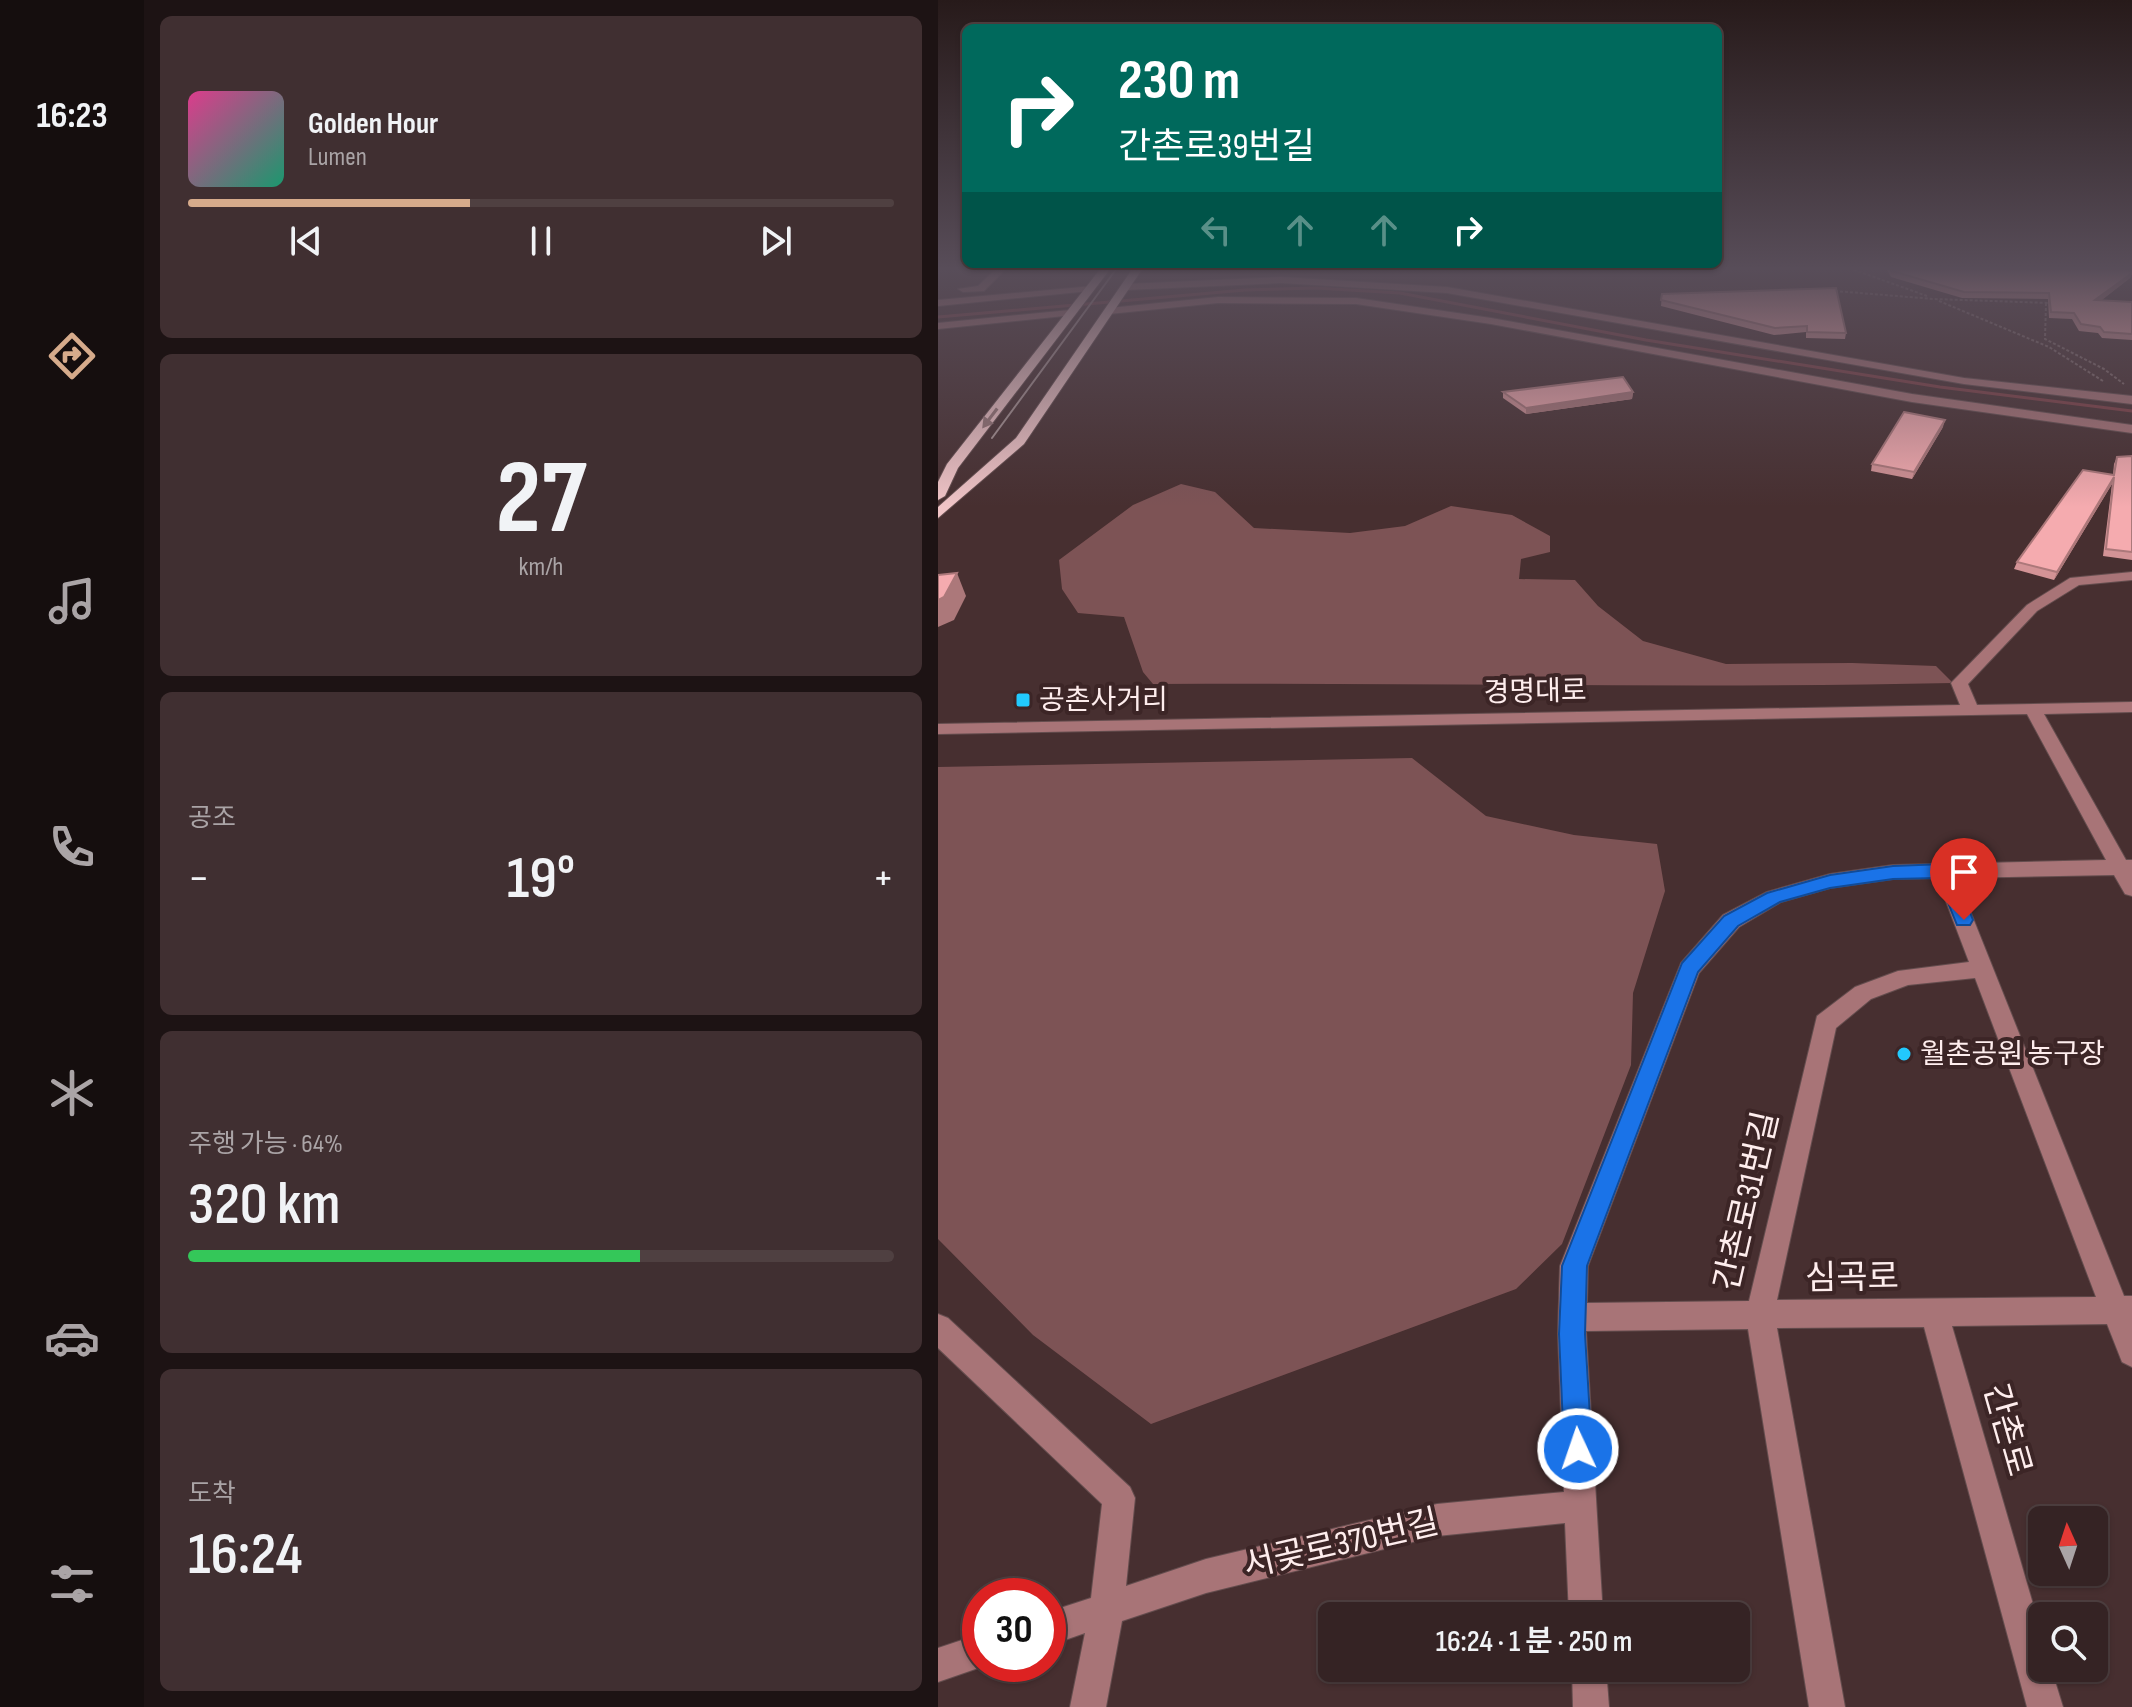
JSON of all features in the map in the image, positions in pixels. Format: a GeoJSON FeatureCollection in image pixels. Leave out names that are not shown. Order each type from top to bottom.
{"type":"FeatureCollection","features":[{"type":"Feature","properties":{"kind":"main road"},"geometry":{"type":"LineString","coordinates":[[938,496],[952,467],[1044,348]]}},
{"type":"Feature","properties":{"kind":"main road"},"geometry":{"type":"LineString","coordinates":[[938,507],[998,450],[1077,348]]}},
{"type":"Feature","properties":{"kind":"main road"},"geometry":{"type":"LineString","coordinates":[[938,514],[1020,441],[1081,348]]}},
{"type":"Feature","properties":{"kind":"street"},"geometry":{"type":"LineString","coordinates":[[1637,348],[1912,398],[2132,429]]}},
{"type":"Feature","properties":{"kind":"street"},"geometry":{"type":"LineString","coordinates":[[1775,348],[1964,381],[2127,400]]}},
{"type":"Feature","properties":{"kind":"street"},"geometry":{"type":"LineString","coordinates":[[1971,710],[1959,683],[2032,608],[2075,581],[2132,576]]}},
{"type":"Feature","properties":{"kind":"street","name":"경명대로"},"geometry":{"type":"LineString","coordinates":[[938,729],[2132,707]]}},
{"type":"Feature","properties":{"kind":"street"},"geometry":{"type":"LineString","coordinates":[[2032,708],[2128,874]]}},
{"type":"Feature","properties":{"kind":"street"},"geometry":{"type":"LineString","coordinates":[[1944,871],[2124,1310],[2132,1352]]}},
{"type":"Feature","properties":{"kind":"street"},"geometry":{"type":"LineString","coordinates":[[1585,1602],[1572,1317],[1574,1266],[1689,969],[1731,921],[1774,897],[1830,881],[1893,872],[2128,874]]}},
{"type":"Feature","properties":{"kind":"street","name":"간촌로31번길"},"geometry":{"type":"LineString","coordinates":[[1827,1707],[1760,1315],[1825,1023],[1863,993],[1906,977],[1983,969]]}},
{"type":"Feature","properties":{"kind":"street","name":"심곡로"},"geometry":{"type":"LineString","coordinates":[[1572,1317],[2124,1310]]}},
{"type":"Feature","properties":{"kind":"street","name":"간촌로"},"geometry":{"type":"LineString","coordinates":[[1934,1312],[2045,1707]]}},
{"type":"Feature","properties":{"kind":"street"},"geometry":{"type":"LineString","coordinates":[[938,1328],[1119,1498],[1107,1609],[1088,1707]]}},
{"type":"Feature","properties":{"kind":"street","name":"서곶로370번길"},"geometry":{"type":"LineString","coordinates":[[1066,1623],[1206,1576],[1437,1520],[1581,1506]]}},
{"type":"Feature","properties":{"kind":"street"},"geometry":{"type":"LineString","coordinates":[[938,1665],[962,1657]]}},
{"type":"Feature","properties":{"kind":"street"},"geometry":{"type":"LineString","coordinates":[[1590,1682],[1591,1707]]}},
{"type":"Feature","properties":{"kind":"path"},"geometry":{"type":"LineString","coordinates":[[2050,348],[2096,375],[2127,400]]}},
{"type":"Feature","properties":{"kind":"path"},"geometry":{"type":"LineString","coordinates":[[2062,348],[2104,369],[2132,390]]}},
{"type":"Feature","properties":{"kind":"shaded area"},"geometry":{"type":"Polygon","coordinates":[[[1181,484],[1215,492],[1254,528],[1350,533],[1405,526],[1451,506],[1512,515],[1550,536],[1550,552],[1521,559],[1519,579],[1575,580],[1598,606],[1643,641],[1726,664],[1936,666],[1953,683],[1153,684],[1143,672],[1124,617],[1078,613],[1062,589],[1059,560],[1133,505],[1181,484]]]}},
{"type":"Feature","properties":{"kind":"shaded area"},"geometry":{"type":"Polygon","coordinates":[[[1412,758],[1486,816],[1574,835],[1657,844],[1665,891],[1633,993],[1631,1065],[1562,1244],[1516,1289],[1151,1424],[1033,1335],[938,1239],[938,767],[1412,758]]]}},
{"type":"Feature","properties":{"kind":"building"},"geometry":{"type":"Polygon","coordinates":[[[1623,377],[1633,392],[1526,408],[1503,392],[1623,377]]]}},
{"type":"Feature","properties":{"kind":"building"},"geometry":{"type":"Polygon","coordinates":[[[1904,412],[1945,420],[1914,472],[1872,464],[1904,412]]]}},
{"type":"Feature","properties":{"kind":"building"},"geometry":{"type":"Polygon","coordinates":[[[2132,456],[2132,552],[2106,549],[2114,477],[2057,572],[2017,562],[2083,470],[2114,475],[2117,457],[2132,456]]]}},
{"type":"Feature","properties":{"kind":"building"},"geometry":{"type":"Polygon","coordinates":[[[957,573],[944,597],[938,600],[938,575],[957,573]]]}},
{"type":"Feature","properties":{"kind":"waterway"},"geometry":{"type":"LineString","coordinates":[[1694,348],[1940,387],[2132,411]]}},
{"type":"Feature","properties":{"kind":"tram line"},"geometry":{"type":"LineString","coordinates":[[992,438],[1058,348]]}},
{"type":"Feature","properties":{"kind":"place","name":"공촌사거리"},"geometry":{"type":"Point","coordinates":[1023,700]}},
{"type":"Feature","properties":{"kind":"place","name":"월촌공원 농구장"},"geometry":{"type":"Point","coordinates":[1904,1054]}},
{"type":"Feature","properties":{"kind":"route"},"geometry":{"type":"LineString","coordinates":[[1578,1449],[1572,1334],[1574,1266],[1689,969],[1731,921],[1774,897],[1830,881],[1893,872],[1944,871],[1964,920]]}}]}
